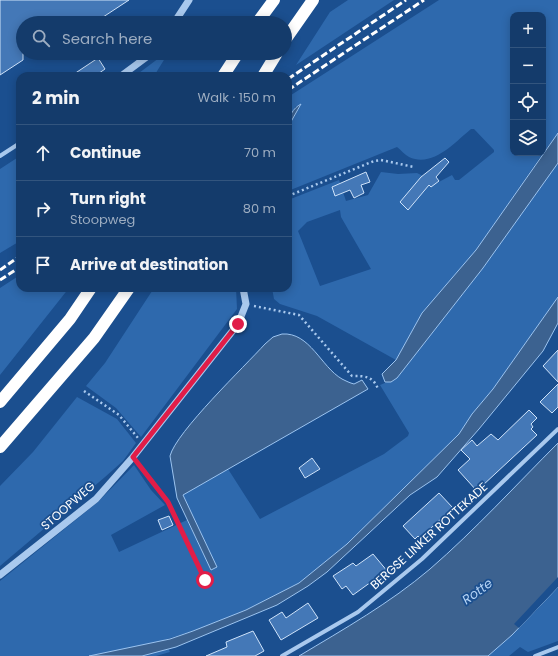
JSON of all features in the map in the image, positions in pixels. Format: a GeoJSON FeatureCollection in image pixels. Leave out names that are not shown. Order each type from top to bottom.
{"type":"FeatureCollection","features":[{"type":"Feature","properties":{"kind":"highway"},"geometry":{"type":"LineString","coordinates":[[262,16],[274,0]]}},
{"type":"Feature","properties":{"kind":"highway"},"geometry":{"type":"LineString","coordinates":[[292,30],[313,0]]}},
{"type":"Feature","properties":{"kind":"highway"},"geometry":{"type":"LineString","coordinates":[[226,72],[233,60]]}},
{"type":"Feature","properties":{"kind":"highway"},"geometry":{"type":"LineString","coordinates":[[265,72],[273,60]]}},
{"type":"Feature","properties":{"kind":"highway"},"geometry":{"type":"LineString","coordinates":[[0,402],[70,319],[88,292]]}},
{"type":"Feature","properties":{"kind":"highway"},"geometry":{"type":"LineString","coordinates":[[0,448],[25,421],[94,338],[126,292]]}},
{"type":"Feature","properties":{"kind":"street"},"geometry":{"type":"LineString","coordinates":[[179,16],[189,0]]}},
{"type":"Feature","properties":{"kind":"street"},"geometry":{"type":"LineString","coordinates":[[126,72],[143,60]]}},
{"type":"Feature","properties":{"kind":"street"},"geometry":{"type":"LineString","coordinates":[[0,156],[16,146]]}},
{"type":"Feature","properties":{"kind":"street"},"geometry":{"type":"LineString","coordinates":[[244,292],[246,304]]}},
{"type":"Feature","properties":{"kind":"street","name":"STOOPWEG"},"geometry":{"type":"LineString","coordinates":[[0,575],[96,499],[133,457],[238,324],[246,304]]}},
{"type":"Feature","properties":{"kind":"street","name":"BERGSE LINKER ROTTEKADE"},"geometry":{"type":"LineString","coordinates":[[282,656],[358,612],[422,559],[558,429]]}},
{"type":"Feature","properties":{"kind":"street"},"geometry":{"type":"LineString","coordinates":[[535,656],[558,647]]}},
{"type":"Feature","properties":{"kind":"lane"},"geometry":{"type":"LineString","coordinates":[[133,457],[168,502],[205,580]]}},
{"type":"Feature","properties":{"kind":"path"},"geometry":{"type":"LineString","coordinates":[[292,194],[374,161],[381,160],[414,167]]}},
{"type":"Feature","properties":{"kind":"path"},"geometry":{"type":"LineString","coordinates":[[246,304],[299,315],[352,376],[365,376],[372,378],[378,389]]}},
{"type":"Feature","properties":{"kind":"path"},"geometry":{"type":"LineString","coordinates":[[84,391],[119,415],[143,444]]}},
{"type":"Feature","properties":{"kind":"shaded area"},"geometry":{"type":"Polygon","coordinates":[[[348,0],[394,0],[296,65],[330,12],[348,0]]]}},
{"type":"Feature","properties":{"kind":"shaded area"},"geometry":{"type":"Polygon","coordinates":[[[439,0],[558,0],[558,133],[546,149],[546,12],[510,12],[510,156],[541,156],[476,250],[422,313],[396,360],[317,316],[280,304],[274,299],[273,292],[292,292],[292,198],[339,180],[346,201],[368,195],[381,172],[398,174],[417,173],[437,183],[452,175],[455,180],[459,180],[494,152],[494,150],[474,129],[471,129],[443,152],[427,159],[409,157],[397,147],[292,189],[292,120],[301,105],[296,106],[292,113],[292,94],[439,0]],[[340,210],[307,222],[298,231],[320,286],[371,269],[341,217],[340,210]]]}},
{"type":"Feature","properties":{"kind":"shaded area"},"geometry":{"type":"Polygon","coordinates":[[[156,60],[164,60],[156,72],[140,72],[156,60]]]}},
{"type":"Feature","properties":{"kind":"shaded area"},"geometry":{"type":"Polygon","coordinates":[[[16,159],[16,243],[0,253],[0,169],[16,159]]]}},
{"type":"Feature","properties":{"kind":"shaded area"},"geometry":{"type":"Polygon","coordinates":[[[558,163],[558,297],[493,389],[472,414],[459,434],[347,544],[299,583],[246,610],[193,631],[164,640],[170,652],[156,656],[0,656],[0,581],[98,502],[134,465],[151,490],[165,505],[111,535],[119,552],[187,520],[211,570],[216,567],[182,495],[228,469],[260,519],[384,454],[408,436],[409,433],[380,385],[397,378],[483,268],[558,163]]]}},
{"type":"Feature","properties":{"kind":"shaded area"},"geometry":{"type":"Polygon","coordinates":[[[16,278],[16,292],[66,292],[0,375],[0,288],[16,278]]]}},
{"type":"Feature","properties":{"kind":"shaded area"},"geometry":{"type":"Polygon","coordinates":[[[151,292],[236,292],[237,309],[141,437],[116,408],[86,386],[105,363],[151,292]]]}},
{"type":"Feature","properties":{"kind":"shaded area"},"geometry":{"type":"Polygon","coordinates":[[[77,397],[117,419],[136,443],[123,461],[0,566],[0,486],[33,452],[77,397]]]}},
{"type":"Feature","properties":{"kind":"shaded area"},"geometry":{"type":"Polygon","coordinates":[[[558,587],[558,641],[528,652],[520,647],[509,656],[488,656],[512,635],[558,587]]]}},
{"type":"Feature","properties":{"kind":"water"},"geometry":{"type":"Polygon","coordinates":[[[301,104],[292,120],[292,113],[301,104]]]}},
{"type":"Feature","properties":{"kind":"water"},"geometry":{"type":"Polygon","coordinates":[[[558,133],[558,163],[483,268],[397,378],[391,382],[385,382],[382,374],[396,360],[422,313],[476,250],[542,156],[546,156],[546,150],[558,133]]]}},
{"type":"Feature","properties":{"kind":"water"},"geometry":{"type":"Polygon","coordinates":[[[558,297],[558,323],[543,351],[479,429],[437,477],[410,495],[327,572],[308,586],[277,605],[176,647],[142,656],[89,656],[170,639],[246,610],[299,583],[347,544],[459,434],[472,414],[493,389],[558,297]]]}},
{"type":"Feature","properties":{"kind":"water"},"geometry":{"type":"Polygon","coordinates":[[[282,334],[300,338],[315,351],[335,374],[354,384],[362,380],[368,389],[183,495],[217,567],[211,570],[177,498],[170,456],[175,445],[185,431],[212,399],[265,344],[273,337],[282,334]]]}},
{"type":"Feature","properties":{"kind":"water","name":"Rotte"},"geometry":{"type":"Polygon","coordinates":[[[558,443],[558,587],[512,635],[488,656],[299,656],[350,626],[399,593],[430,569],[479,523],[558,443]]]}},
{"type":"Feature","properties":{"kind":"pier"},"geometry":{"type":"Polygon","coordinates":[[[558,577],[558,587],[519,628],[514,624],[558,577]]]}},
{"type":"Feature","properties":{"kind":"building"},"geometry":{"type":"Polygon","coordinates":[[[0,0],[129,0],[105,16],[16,16],[16,60],[23,60],[0,75],[0,0]]]}},
{"type":"Feature","properties":{"kind":"building"},"geometry":{"type":"Polygon","coordinates":[[[95,60],[99,60],[105,69],[101,72],[77,72],[95,60]]]}},
{"type":"Feature","properties":{"kind":"building"},"geometry":{"type":"Polygon","coordinates":[[[445,158],[449,162],[436,177],[439,181],[431,187],[429,185],[408,210],[400,202],[421,177],[445,158]]]}},
{"type":"Feature","properties":{"kind":"building"},"geometry":{"type":"Polygon","coordinates":[[[366,172],[370,182],[361,185],[364,193],[354,198],[350,190],[335,196],[332,187],[366,172]]]}},
{"type":"Feature","properties":{"kind":"building"},"geometry":{"type":"Polygon","coordinates":[[[558,350],[558,382],[543,366],[558,350]]]}},
{"type":"Feature","properties":{"kind":"building"},"geometry":{"type":"Polygon","coordinates":[[[558,384],[558,407],[552,413],[540,402],[558,384]]]}},
{"type":"Feature","properties":{"kind":"building"},"geometry":{"type":"Polygon","coordinates":[[[529,410],[537,418],[531,424],[533,427],[531,429],[537,435],[476,490],[458,470],[470,459],[461,450],[472,440],[477,446],[491,434],[498,440],[529,410]]]}},
{"type":"Feature","properties":{"kind":"building"},"geometry":{"type":"Polygon","coordinates":[[[312,458],[320,469],[305,478],[299,468],[312,458]]]}},
{"type":"Feature","properties":{"kind":"building"},"geometry":{"type":"Polygon","coordinates":[[[439,493],[453,508],[420,538],[418,536],[415,539],[403,526],[439,493]]]}},
{"type":"Feature","properties":{"kind":"building"},"geometry":{"type":"Polygon","coordinates":[[[169,516],[173,525],[162,530],[158,520],[169,516]]]}},
{"type":"Feature","properties":{"kind":"building"},"geometry":{"type":"Polygon","coordinates":[[[373,554],[388,572],[373,584],[371,582],[353,595],[346,586],[342,589],[333,576],[353,563],[356,566],[373,554]]]}},
{"type":"Feature","properties":{"kind":"building"},"geometry":{"type":"Polygon","coordinates":[[[308,603],[318,618],[281,640],[269,620],[282,612],[286,618],[308,603]]]}},
{"type":"Feature","properties":{"kind":"building"},"geometry":{"type":"Polygon","coordinates":[[[253,631],[264,651],[255,656],[206,656],[227,647],[226,642],[253,631]]]}},
{"type":"Feature","properties":{"kind":"railway"},"geometry":{"type":"LineString","coordinates":[[292,76],[406,0]]}},
{"type":"Feature","properties":{"kind":"railway"},"geometry":{"type":"LineString","coordinates":[[292,87],[424,0]]}},
{"type":"Feature","properties":{"kind":"railway"},"geometry":{"type":"LineString","coordinates":[[0,270],[16,259]]}},
{"type":"Feature","properties":{"kind":"railway"},"geometry":{"type":"LineString","coordinates":[[0,280],[16,270]]}},
{"type":"Feature","properties":{"kind":"route"},"geometry":{"type":"LineString","coordinates":[[205,580],[168,502],[133,457],[238,324]]}}]}
